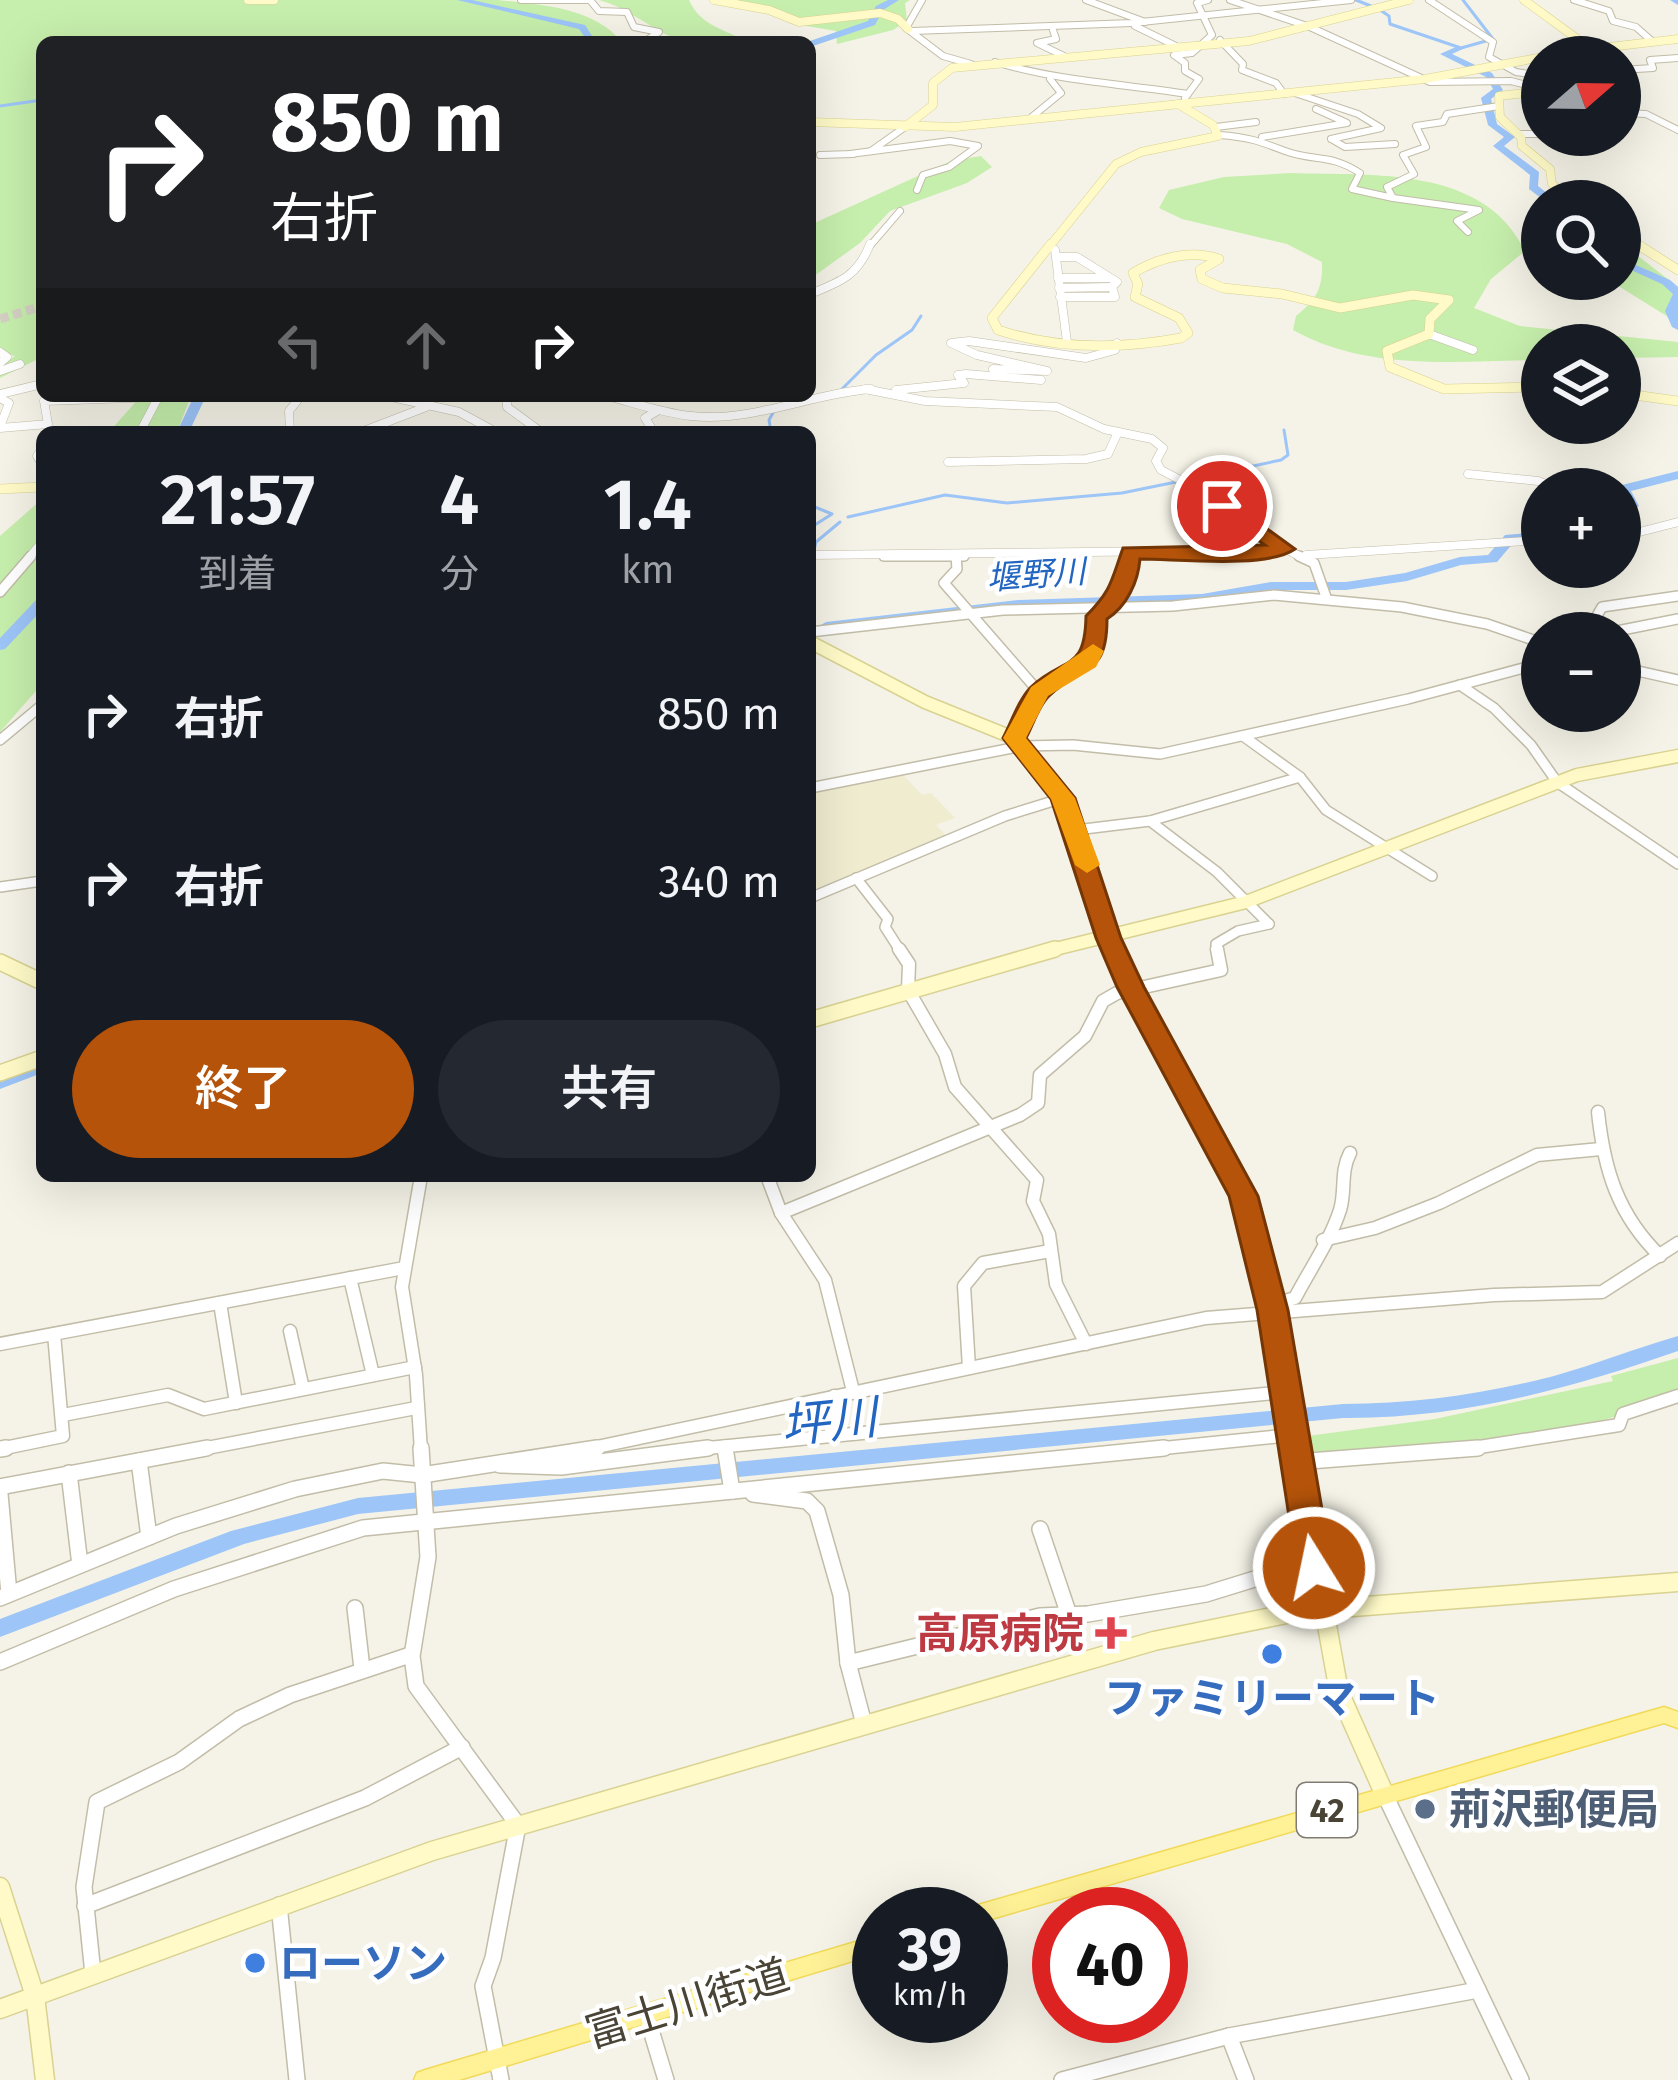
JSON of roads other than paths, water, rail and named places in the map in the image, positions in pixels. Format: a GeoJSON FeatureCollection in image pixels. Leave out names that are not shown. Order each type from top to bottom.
{"type":"FeatureCollection","features":[{"type":"Feature","properties":{"kind":"main road","name":"42"},"geometry":{"type":"LineString","coordinates":[[1008,1905],[1664,1714],[1678,1720]]}},
{"type":"Feature","properties":{"kind":"main road","name":"富士川街道"},"geometry":{"type":"LineString","coordinates":[[425,2080],[499,2070],[647,2017],[852,1953]]}},
{"type":"Feature","properties":{"kind":"street"},"geometry":{"type":"LineString","coordinates":[[248,0],[274,0]]}},
{"type":"Feature","properties":{"kind":"street"},"geometry":{"type":"LineString","coordinates":[[521,0],[590,0],[599,11],[627,12],[634,27],[658,32],[652,36]]}},
{"type":"Feature","properties":{"kind":"street"},"geometry":{"type":"LineString","coordinates":[[714,0],[806,22],[880,13],[898,19],[925,46],[951,61],[971,64]]}},
{"type":"Feature","properties":{"kind":"street"},"geometry":{"type":"LineString","coordinates":[[910,30],[922,0]]}},
{"type":"Feature","properties":{"kind":"street"},"geometry":{"type":"LineString","coordinates":[[1086,0],[1148,24]]}},
{"type":"Feature","properties":{"kind":"street"},"geometry":{"type":"LineString","coordinates":[[1208,0],[1197,3],[1212,35],[1243,64],[1242,70],[1276,83],[1283,94]]}},
{"type":"Feature","properties":{"kind":"street"},"geometry":{"type":"LineString","coordinates":[[1230,0],[1310,27],[1425,79],[1521,87]]}},
{"type":"Feature","properties":{"kind":"street"},"geometry":{"type":"LineString","coordinates":[[910,30],[1053,30],[1148,24],[1351,0]]}},
{"type":"Feature","properties":{"kind":"street"},"geometry":{"type":"LineString","coordinates":[[850,154],[878,148],[933,105],[933,83],[952,68],[1225,44],[1409,0]]}},
{"type":"Feature","properties":{"kind":"street"},"geometry":{"type":"LineString","coordinates":[[1430,0],[1459,26],[1490,40],[1486,53],[1521,70]]}},
{"type":"Feature","properties":{"kind":"street"},"geometry":{"type":"LineString","coordinates":[[1524,0],[1574,36]]}},
{"type":"Feature","properties":{"kind":"street"},"geometry":{"type":"LineString","coordinates":[[1574,0],[1609,11],[1613,21],[1636,27],[1678,57]]}},
{"type":"Feature","properties":{"kind":"street"},"geometry":{"type":"LineString","coordinates":[[1322,2],[1359,15]]}},
{"type":"Feature","properties":{"kind":"street"},"geometry":{"type":"LineString","coordinates":[[1132,25],[1180,48]]}},
{"type":"Feature","properties":{"kind":"street"},"geometry":{"type":"LineString","coordinates":[[1053,30],[1056,39],[1037,43],[1064,56]]}},
{"type":"Feature","properties":{"kind":"street"},"geometry":{"type":"LineString","coordinates":[[1178,104],[1199,79],[1185,71],[1185,64],[1174,55],[1201,46],[1212,35]]}},
{"type":"Feature","properties":{"kind":"street"},"geometry":{"type":"LineString","coordinates":[[1641,44],[1676,39]]}},
{"type":"Feature","properties":{"kind":"street"},"geometry":{"type":"LineString","coordinates":[[1641,69],[1653,68],[1650,61],[1678,57]]}},
{"type":"Feature","properties":{"kind":"street"},"geometry":{"type":"LineString","coordinates":[[992,61],[1050,79],[1105,81],[1188,94]]}},
{"type":"Feature","properties":{"kind":"street"},"geometry":{"type":"LineString","coordinates":[[816,122],[905,127],[1028,120],[1425,79],[1521,62]]}},
{"type":"Feature","properties":{"kind":"street"},"geometry":{"type":"LineString","coordinates":[[1028,120],[1059,99],[1050,79]]}},
{"type":"Feature","properties":{"kind":"street"},"geometry":{"type":"LineString","coordinates":[[1393,198],[1387,187],[1415,171],[1403,155],[1426,147],[1416,126],[1494,106],[1504,94],[1521,92]]}},
{"type":"Feature","properties":{"kind":"street"},"geometry":{"type":"LineString","coordinates":[[1294,93],[1309,102]]}},
{"type":"Feature","properties":{"kind":"street"},"geometry":{"type":"LineString","coordinates":[[1178,104],[1217,131],[1256,137],[1346,123],[1303,103],[1309,102],[1345,106],[1381,128],[1374,134],[1331,139]]}},
{"type":"Feature","properties":{"kind":"street"},"geometry":{"type":"LineString","coordinates":[[1494,106],[1522,146],[1550,169],[1551,180]]}},
{"type":"Feature","properties":{"kind":"street"},"geometry":{"type":"LineString","coordinates":[[1641,114],[1678,130]]}},
{"type":"Feature","properties":{"kind":"street"},"geometry":{"type":"LineString","coordinates":[[1256,122],[1217,131],[1202,143],[1124,158],[992,318],[992,324],[1020,338],[1067,342],[1185,336],[1187,328],[1179,318],[1135,298],[1138,284],[1133,273],[1195,252],[1219,259],[1200,270],[1205,282],[1250,293],[1293,296],[1344,308],[1421,294],[1442,296],[1449,300],[1430,319],[1429,334]]}},
{"type":"Feature","properties":{"kind":"street"},"geometry":{"type":"LineString","coordinates":[[1314,130],[1346,148],[1395,144]]}},
{"type":"Feature","properties":{"kind":"street"},"geometry":{"type":"LineString","coordinates":[[1256,137],[1288,152],[1345,160],[1360,172],[1352,189],[1475,208],[1479,212],[1457,221],[1468,232]]}},
{"type":"Feature","properties":{"kind":"street"},"geometry":{"type":"LineString","coordinates":[[820,155],[871,156],[955,140],[978,146],[949,167],[923,175],[916,190]]}},
{"type":"Feature","properties":{"kind":"street"},"geometry":{"type":"LineString","coordinates":[[816,292],[848,279],[863,262],[872,240],[900,211]]}},
{"type":"Feature","properties":{"kind":"street"},"geometry":{"type":"LineString","coordinates":[[1049,247],[1057,257],[1067,342]]}},
{"type":"Feature","properties":{"kind":"street"},"geometry":{"type":"LineString","coordinates":[[1641,247],[1678,270]]}},
{"type":"Feature","properties":{"kind":"street"},"geometry":{"type":"LineString","coordinates":[[1057,257],[1077,257],[1111,282],[1059,288]]}},
{"type":"Feature","properties":{"kind":"street"},"geometry":{"type":"LineString","coordinates":[[1473,350],[1429,334],[1399,342],[1384,354],[1390,367],[1415,384],[1449,392],[1521,388]]}},
{"type":"Feature","properties":{"kind":"street"},"geometry":{"type":"LineString","coordinates":[[816,401],[865,389],[941,389],[964,383],[958,375],[966,374],[1041,380],[993,368],[1047,371],[977,355],[951,345],[954,342],[1086,358],[1115,350],[1117,343]]}},
{"type":"Feature","properties":{"kind":"street"},"geometry":{"type":"LineString","coordinates":[[0,352],[7,357],[0,367]]}},
{"type":"Feature","properties":{"kind":"street"},"geometry":{"type":"LineString","coordinates":[[0,367],[20,364]]}},
{"type":"Feature","properties":{"kind":"street"},"geometry":{"type":"LineString","coordinates":[[0,396],[36,386]]}},
{"type":"Feature","properties":{"kind":"street"},"geometry":{"type":"LineString","coordinates":[[865,389],[949,403],[1046,405],[1160,443],[1163,448],[1156,461],[1161,470],[1196,488],[1257,534],[1301,555],[1321,571],[1325,590]]}},
{"type":"Feature","properties":{"kind":"street"},"geometry":{"type":"LineString","coordinates":[[0,396],[9,404],[0,427],[48,424],[44,402]]}},
{"type":"Feature","properties":{"kind":"street"},"geometry":{"type":"LineString","coordinates":[[1641,396],[1678,401]]}},
{"type":"Feature","properties":{"kind":"street"},"geometry":{"type":"LineString","coordinates":[[412,402],[459,412],[485,426]]}},
{"type":"Feature","properties":{"kind":"street"},"geometry":{"type":"LineString","coordinates":[[508,402],[534,426]]}},
{"type":"Feature","properties":{"kind":"street"},"geometry":{"type":"LineString","coordinates":[[627,402],[694,417],[812,402]]}},
{"type":"Feature","properties":{"kind":"street"},"geometry":{"type":"LineString","coordinates":[[377,426],[429,406]]}},
{"type":"Feature","properties":{"kind":"street"},"geometry":{"type":"LineString","coordinates":[[650,426],[645,418],[657,411]]}},
{"type":"Feature","properties":{"kind":"street"},"geometry":{"type":"LineString","coordinates":[[948,462],[1086,459],[1108,454],[1118,432]]}},
{"type":"Feature","properties":{"kind":"street"},"geometry":{"type":"LineString","coordinates":[[1196,488],[1237,479],[1241,473]]}},
{"type":"Feature","properties":{"kind":"street"},"geometry":{"type":"LineString","coordinates":[[1468,473],[1521,479]]}},
{"type":"Feature","properties":{"kind":"street"},"geometry":{"type":"LineString","coordinates":[[0,489],[36,487]]}},
{"type":"Feature","properties":{"kind":"street"},"geometry":{"type":"LineString","coordinates":[[1641,532],[1678,522]]}},
{"type":"Feature","properties":{"kind":"street"},"geometry":{"type":"LineString","coordinates":[[1301,555],[1406,552],[1521,538]]}},
{"type":"Feature","properties":{"kind":"street"},"geometry":{"type":"LineString","coordinates":[[1492,542],[1521,539]]}},
{"type":"Feature","properties":{"kind":"street"},"geometry":{"type":"LineString","coordinates":[[0,592],[36,549]]}},
{"type":"Feature","properties":{"kind":"street"},"geometry":{"type":"LineString","coordinates":[[816,555],[956,556],[1056,550],[1243,554],[1284,549]]}},
{"type":"Feature","properties":{"kind":"street"},"geometry":{"type":"LineString","coordinates":[[1018,742],[1039,692],[1088,662],[1096,642],[1096,616],[1112,604],[1128,574],[1131,553]]}},
{"type":"Feature","properties":{"kind":"street"},"geometry":{"type":"LineString","coordinates":[[956,556],[957,569],[944,583],[1039,692]]}},
{"type":"Feature","properties":{"kind":"street"},"geometry":{"type":"LineString","coordinates":[[1237,589],[1256,595]]}},
{"type":"Feature","properties":{"kind":"street"},"geometry":{"type":"LineString","coordinates":[[816,631],[970,611],[1112,604],[1173,607],[1325,590],[1462,618],[1521,636]]}},
{"type":"Feature","properties":{"kind":"street"},"geometry":{"type":"LineString","coordinates":[[1599,612],[1602,607],[1678,596]]}},
{"type":"Feature","properties":{"kind":"street"},"geometry":{"type":"LineString","coordinates":[[1641,627],[1674,622]]}},
{"type":"Feature","properties":{"kind":"street"},"geometry":{"type":"LineString","coordinates":[[816,645],[925,702],[1018,742],[1063,798],[1108,938],[1244,1196],[1272,1308],[1342,1707],[1521,2080]]}},
{"type":"Feature","properties":{"kind":"street"},"geometry":{"type":"LineString","coordinates":[[816,787],[1018,742],[1160,754],[1521,669]]}},
{"type":"Feature","properties":{"kind":"street"},"geometry":{"type":"LineString","coordinates":[[1641,672],[1678,680]]}},
{"type":"Feature","properties":{"kind":"street"},"geometry":{"type":"LineString","coordinates":[[1460,685],[1494,708],[1532,745],[1557,782],[1678,864]]}},
{"type":"Feature","properties":{"kind":"street"},"geometry":{"type":"LineString","coordinates":[[0,740],[36,710]]}},
{"type":"Feature","properties":{"kind":"street"},"geometry":{"type":"LineString","coordinates":[[1243,736],[1300,777],[1326,810],[1432,876]]}},
{"type":"Feature","properties":{"kind":"street"},"geometry":{"type":"LineString","coordinates":[[816,1018],[1246,902],[1557,782],[1625,762],[1678,756]]}},
{"type":"Feature","properties":{"kind":"street"},"geometry":{"type":"LineString","coordinates":[[1076,830],[1150,820],[1300,777]]}},
{"type":"Feature","properties":{"kind":"street"},"geometry":{"type":"LineString","coordinates":[[816,895],[1005,816],[1063,798]]}},
{"type":"Feature","properties":{"kind":"street"},"geometry":{"type":"LineString","coordinates":[[782,1214],[822,1204],[871,1174],[994,1128],[1038,1103],[1040,1075],[1085,1036],[1103,1001],[1131,987],[1222,970],[1216,944],[1238,931],[1269,924],[1217,872],[1150,820]]}},
{"type":"Feature","properties":{"kind":"street"},"geometry":{"type":"LineString","coordinates":[[856,878],[887,919],[885,927],[909,964],[908,990],[945,1054],[955,1087],[1037,1180],[1033,1205],[1052,1239],[1050,1251],[1067,1314],[1086,1344]]}},
{"type":"Feature","properties":{"kind":"street"},"geometry":{"type":"LineString","coordinates":[[0,887],[36,882]]}},
{"type":"Feature","properties":{"kind":"street"},"geometry":{"type":"LineString","coordinates":[[0,962],[36,979]]}},
{"type":"Feature","properties":{"kind":"street"},"geometry":{"type":"LineString","coordinates":[[0,1073],[36,1060]]}},
{"type":"Feature","properties":{"kind":"street"},"geometry":{"type":"LineString","coordinates":[[1598,1112],[1601,1149],[1621,1215],[1660,1256]]}},
{"type":"Feature","properties":{"kind":"street"},"geometry":{"type":"LineString","coordinates":[[1323,1240],[1375,1228],[1439,1203],[1537,1155],[1601,1149]]}},
{"type":"Feature","properties":{"kind":"street"},"geometry":{"type":"LineString","coordinates":[[1272,1308],[1295,1298],[1342,1205],[1340,1171],[1350,1153]]}},
{"type":"Feature","properties":{"kind":"street"},"geometry":{"type":"LineString","coordinates":[[420,1182],[404,1268],[404,1318],[415,1367],[429,1587],[410,1655],[416,1686],[518,1825],[493,1958],[483,1986],[499,2070]]}},
{"type":"Feature","properties":{"kind":"street"},"geometry":{"type":"LineString","coordinates":[[769,1182],[782,1214],[825,1280],[853,1391]]}},
{"type":"Feature","properties":{"kind":"street"},"geometry":{"type":"LineString","coordinates":[[416,1408],[0,1490],[4,1596],[149,1537],[295,1489],[383,1471],[422,1475],[602,1447],[853,1391],[1272,1308],[1602,1292],[1678,1243]]}},
{"type":"Feature","properties":{"kind":"street"},"geometry":{"type":"LineString","coordinates":[[969,1368],[964,1286],[983,1263],[1050,1251]]}},
{"type":"Feature","properties":{"kind":"street"},"geometry":{"type":"LineString","coordinates":[[0,1344],[404,1268]]}},
{"type":"Feature","properties":{"kind":"street"},"geometry":{"type":"LineString","coordinates":[[350,1278],[373,1375]]}},
{"type":"Feature","properties":{"kind":"street"},"geometry":{"type":"LineString","coordinates":[[220,1303],[236,1402]]}},
{"type":"Feature","properties":{"kind":"street"},"geometry":{"type":"LineString","coordinates":[[290,1331],[303,1389]]}},
{"type":"Feature","properties":{"kind":"street"},"geometry":{"type":"LineString","coordinates":[[0,1449],[63,1436],[54,1334]]}},
{"type":"Feature","properties":{"kind":"street"},"geometry":{"type":"LineString","coordinates":[[63,1415],[168,1395],[204,1409],[415,1367]]}},
{"type":"Feature","properties":{"kind":"street"},"geometry":{"type":"LineString","coordinates":[[490,1464],[518,1468],[725,1451],[831,1436],[1286,1394]]}},
{"type":"Feature","properties":{"kind":"street"},"geometry":{"type":"LineString","coordinates":[[831,1436],[834,1396]]}},
{"type":"Feature","properties":{"kind":"street"},"geometry":{"type":"LineString","coordinates":[[1296,1462],[1406,1459],[1515,1445],[1619,1425],[1623,1414],[1633,1408],[1678,1396]]}},
{"type":"Feature","properties":{"kind":"street"},"geometry":{"type":"LineString","coordinates":[[0,1662],[174,1589],[363,1528],[425,1516],[1291,1432]]}},
{"type":"Feature","properties":{"kind":"street"},"geometry":{"type":"LineString","coordinates":[[725,1451],[731,1488]]}},
{"type":"Feature","properties":{"kind":"street"},"geometry":{"type":"LineString","coordinates":[[139,1461],[149,1537]]}},
{"type":"Feature","properties":{"kind":"street"},"geometry":{"type":"LineString","coordinates":[[70,1473],[80,1565]]}},
{"type":"Feature","properties":{"kind":"street"},"geometry":{"type":"LineString","coordinates":[[731,1488],[808,1501],[817,1511],[841,1595],[848,1663],[864,1724]]}},
{"type":"Feature","properties":{"kind":"street"},"geometry":{"type":"LineString","coordinates":[[1040,1529],[1069,1615]]}},
{"type":"Feature","properties":{"kind":"street"},"geometry":{"type":"LineString","coordinates":[[848,1663],[1040,1616],[1206,1594],[1284,1570],[1314,1568]]}},
{"type":"Feature","properties":{"kind":"street"},"geometry":{"type":"LineString","coordinates":[[0,2008],[280,1905],[518,1825],[1154,1641],[1322,1610],[1678,1582]]}},
{"type":"Feature","properties":{"kind":"street"},"geometry":{"type":"LineString","coordinates":[[355,1608],[362,1669]]}},
{"type":"Feature","properties":{"kind":"street"},"geometry":{"type":"LineString","coordinates":[[93,1974],[85,1906],[86,1835],[97,1802],[178,1762],[239,1719],[362,1669],[410,1655]]}},
{"type":"Feature","properties":{"kind":"street"},"geometry":{"type":"LineString","coordinates":[[85,1906],[365,1798],[462,1747]]}},
{"type":"Feature","properties":{"kind":"street"},"geometry":{"type":"LineString","coordinates":[[0,1887],[35,1996],[45,2080]]}},
{"type":"Feature","properties":{"kind":"street"},"geometry":{"type":"LineString","coordinates":[[280,1905],[296,2080]]}},
{"type":"Feature","properties":{"kind":"street"},"geometry":{"type":"LineString","coordinates":[[1062,2080],[1229,2036],[1478,1990]]}},
{"type":"Feature","properties":{"kind":"street"},"geometry":{"type":"LineString","coordinates":[[647,2017],[666,2080]]}},
{"type":"Feature","properties":{"kind":"street"},"geometry":{"type":"LineString","coordinates":[[1229,2036],[1246,2080]]}},
{"type":"Feature","properties":{"kind":"waterway"},"geometry":{"type":"LineString","coordinates":[[461,0],[582,27],[588,36]]}},
{"type":"Feature","properties":{"kind":"waterway"},"geometry":{"type":"LineString","coordinates":[[816,42],[872,23],[879,8],[895,0]]}},
{"type":"Feature","properties":{"kind":"waterway"},"geometry":{"type":"LineString","coordinates":[[1356,0],[1371,6]]}},
{"type":"Feature","properties":{"kind":"waterway","name":"堰野川"},"geometry":{"type":"LineString","coordinates":[[1380,10],[1389,16],[1390,24],[1461,48],[1493,39],[1463,0]]}},
{"type":"Feature","properties":{"kind":"waterway","name":"坪川"},"geometry":{"type":"LineString","coordinates":[[1674,0],[1678,2]]}},
{"type":"Feature","properties":{"kind":"waterway","name":"堰野川"},"geometry":{"type":"LineString","coordinates":[[1461,48],[1444,54],[1489,75],[1498,90],[1486,98],[1493,125],[1510,137],[1498,146],[1535,174],[1534,180]]}},
{"type":"Feature","properties":{"kind":"waterway"},"geometry":{"type":"LineString","coordinates":[[0,106],[36,101]]}},
{"type":"Feature","properties":{"kind":"waterway","name":"堰野川"},"geometry":{"type":"LineString","coordinates":[[1641,271],[1678,293]]}},
{"type":"Feature","properties":{"kind":"waterway","name":"堰野川"},"geometry":{"type":"LineString","coordinates":[[1678,295],[1671,311],[1678,327]]}},
{"type":"Feature","properties":{"kind":"waterway"},"geometry":{"type":"LineString","coordinates":[[842,389],[876,355],[912,330],[921,316]]}},
{"type":"Feature","properties":{"kind":"waterway"},"geometry":{"type":"LineString","coordinates":[[186,426],[197,402]]}},
{"type":"Feature","properties":{"kind":"waterway"},"geometry":{"type":"LineString","coordinates":[[770,426],[774,411]]}},
{"type":"Feature","properties":{"kind":"waterway"},"geometry":{"type":"LineString","coordinates":[[1187,480],[1281,460],[1288,455],[1284,430]]}},
{"type":"Feature","properties":{"kind":"waterway","name":"堰野川"},"geometry":{"type":"LineString","coordinates":[[1641,484],[1678,475]]}},
{"type":"Feature","properties":{"kind":"waterway"},"geometry":{"type":"LineString","coordinates":[[848,517],[945,495],[1007,503],[1122,493],[1176,482]]}},
{"type":"Feature","properties":{"kind":"waterway"},"geometry":{"type":"LineString","coordinates":[[816,507],[832,514],[816,524]]}},
{"type":"Feature","properties":{"kind":"waterway"},"geometry":{"type":"LineString","coordinates":[[816,542],[840,522]]}},
{"type":"Feature","properties":{"kind":"waterway","name":"堰野川"},"geometry":{"type":"LineString","coordinates":[[826,626],[1019,604],[1202,598],[1271,586],[1346,586],[1407,577],[1460,561],[1492,559],[1510,538],[1521,537]]}},
{"type":"Feature","properties":{"kind":"waterway"},"geometry":{"type":"LineString","coordinates":[[0,646],[36,608]]}},
{"type":"Feature","properties":{"kind":"waterway","name":"堰野川"},"geometry":{"type":"LineString","coordinates":[[0,1083],[36,1069]]}},
{"type":"Feature","properties":{"kind":"waterway","name":"坪川"},"geometry":{"type":"LineString","coordinates":[[0,1628],[239,1537],[358,1506],[1343,1411],[1428,1408],[1556,1383],[1678,1343]]}},
{"type":"Feature","properties":{"kind":"tunnel"},"geometry":{"type":"LineString","coordinates":[[0,319],[36,308]]}},
{"type":"Feature","properties":{"kind":"place","name":"高原病院"},"geometry":{"type":"Point","coordinates":[1111,1633]}},
{"type":"Feature","properties":{"kind":"place","name":"ファミリーマート"},"geometry":{"type":"Point","coordinates":[1272,1654]}},
{"type":"Feature","properties":{"kind":"place","name":"荊沢郵便局"},"geometry":{"type":"Point","coordinates":[1425,1809]}},
{"type":"Feature","properties":{"kind":"place","name":"ローソン"},"geometry":{"type":"Point","coordinates":[255,1963]}}]}
